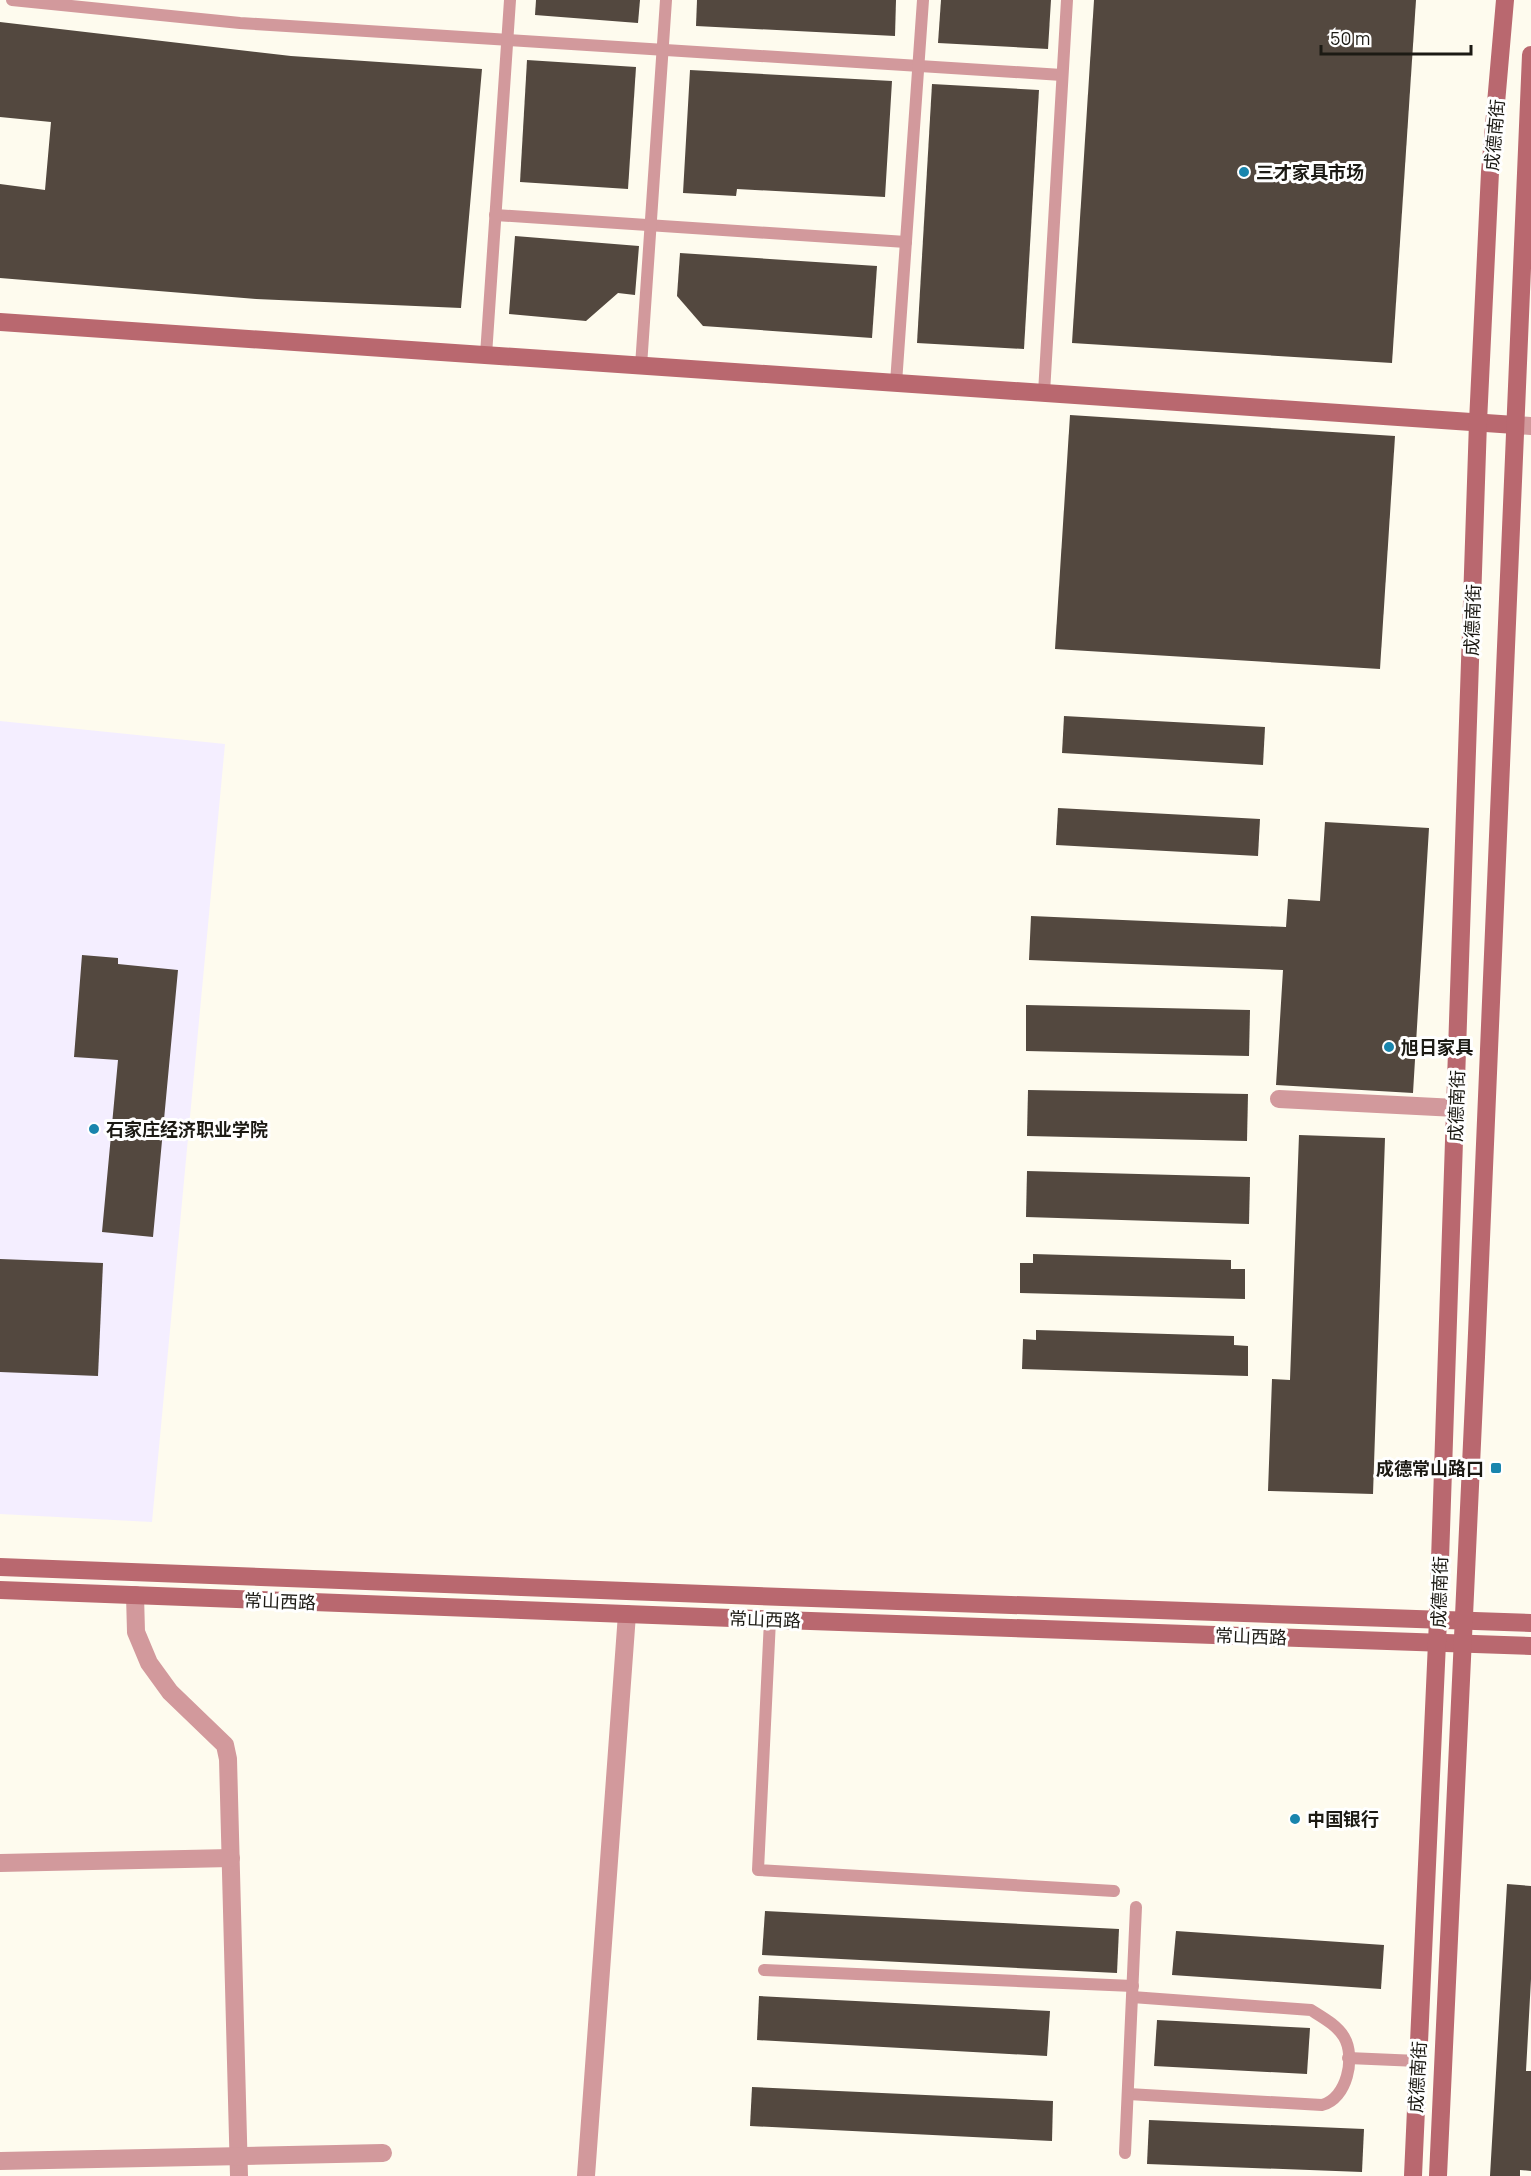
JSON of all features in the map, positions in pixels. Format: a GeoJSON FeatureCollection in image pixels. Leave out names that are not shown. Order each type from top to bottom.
{"type":"FeatureCollection","features":[{"type":"Feature","properties":{"kind":"main road","name":"成德南街"},"geometry":{"type":"LineString","coordinates":[[1413,2176],[1438,1620],[1478,422],[1490,172],[1505,0]]}},
{"type":"Feature","properties":{"kind":"main road","name":"成德南街"},"geometry":{"type":"LineString","coordinates":[[1438,2176],[1463,1620],[1523,425],[1531,55]]}},
{"type":"Feature","properties":{"kind":"main road"},"geometry":{"type":"LineString","coordinates":[[0,322],[1523,425]]}},
{"type":"Feature","properties":{"kind":"main road","name":"常山西路"},"geometry":{"type":"LineString","coordinates":[[0,1567],[1531,1623]]}},
{"type":"Feature","properties":{"kind":"main road","name":"常山西路"},"geometry":{"type":"LineString","coordinates":[[0,1590],[770,1620],[1531,1646]]}},
{"type":"Feature","properties":{"kind":"street"},"geometry":{"type":"LineString","coordinates":[[1279,1099],[1456,1108]]}},
{"type":"Feature","properties":{"kind":"street"},"geometry":{"type":"LineString","coordinates":[[135,1595],[136,1632],[149,1663],[170,1692],[225,1745],[228,1759],[238,2176]]}},
{"type":"Feature","properties":{"kind":"street"},"geometry":{"type":"LineString","coordinates":[[586,2176],[627,1614]]}},
{"type":"Feature","properties":{"kind":"street"},"geometry":{"type":"LineString","coordinates":[[0,1863],[231,1858]]}},
{"type":"Feature","properties":{"kind":"street"},"geometry":{"type":"LineString","coordinates":[[0,2161],[383,2153]]}},
{"type":"Feature","properties":{"kind":"lane"},"geometry":{"type":"LineString","coordinates":[[12,0],[240,23],[1062,75]]}},
{"type":"Feature","properties":{"kind":"lane"},"geometry":{"type":"LineString","coordinates":[[486,355],[510,0]]}},
{"type":"Feature","properties":{"kind":"lane"},"geometry":{"type":"LineString","coordinates":[[641,366],[666,0]]}},
{"type":"Feature","properties":{"kind":"lane"},"geometry":{"type":"LineString","coordinates":[[896,383],[923,0]]}},
{"type":"Feature","properties":{"kind":"lane"},"geometry":{"type":"LineString","coordinates":[[1044,393],[1066,0]]}},
{"type":"Feature","properties":{"kind":"lane"},"geometry":{"type":"LineString","coordinates":[[495,215],[906,242]]}},
{"type":"Feature","properties":{"kind":"lane"},"geometry":{"type":"LineString","coordinates":[[770,1620],[758,1870],[1114,1891]]}},
{"type":"Feature","properties":{"kind":"lane"},"geometry":{"type":"LineString","coordinates":[[1125,2153],[1137,1907]]}},
{"type":"Feature","properties":{"kind":"lane"},"geometry":{"type":"LineString","coordinates":[[764,1970],[1133,1991],[1311,2010],[1334,2025],[1345,2037],[1348,2058],[1347,2078],[1340,2094],[1331,2103],[1322,2105],[1128,2094]]}},
{"type":"Feature","properties":{"kind":"lane"},"geometry":{"type":"LineString","coordinates":[[1348,2058],[1418,2061]]}},
{"type":"Feature","properties":{"kind":"shaded area","name":"石家庄经济职业学院"},"geometry":{"type":"Polygon","coordinates":[[[0,721],[225,744],[152,1522],[0,1514],[0,721]]]}},
{"type":"Feature","properties":{"kind":"building"},"geometry":{"type":"Polygon","coordinates":[[[536,0],[640,0],[638,23],[535,15],[536,0]]]}},
{"type":"Feature","properties":{"kind":"building"},"geometry":{"type":"Polygon","coordinates":[[[697,0],[896,0],[895,36],[696,26],[697,0]]]}},
{"type":"Feature","properties":{"kind":"building"},"geometry":{"type":"Polygon","coordinates":[[[941,0],[1051,0],[1048,49],[938,43],[941,0]]]}},
{"type":"Feature","properties":{"kind":"building","name":"三才家具市场"},"geometry":{"type":"Polygon","coordinates":[[[1094,0],[1416,0],[1392,363],[1072,343],[1094,0]]]}},
{"type":"Feature","properties":{"kind":"building"},"geometry":{"type":"Polygon","coordinates":[[[0,22],[291,56],[482,69],[461,308],[256,299],[0,278],[0,184],[45,190],[51,122],[0,117],[0,22]]]}},
{"type":"Feature","properties":{"kind":"building"},"geometry":{"type":"Polygon","coordinates":[[[527,60],[636,67],[628,189],[520,182],[527,60]]]}},
{"type":"Feature","properties":{"kind":"building"},"geometry":{"type":"Polygon","coordinates":[[[690,70],[892,81],[885,197],[737,189],[736,196],[683,193],[690,70]]]}},
{"type":"Feature","properties":{"kind":"building"},"geometry":{"type":"Polygon","coordinates":[[[932,84],[1039,90],[1024,349],[917,343],[932,84]]]}},
{"type":"Feature","properties":{"kind":"building"},"geometry":{"type":"Polygon","coordinates":[[[515,236],[639,246],[635,295],[618,293],[586,321],[509,314],[515,236]]]}},
{"type":"Feature","properties":{"kind":"building"},"geometry":{"type":"Polygon","coordinates":[[[680,253],[877,266],[872,338],[703,326],[677,296],[680,253]]]}},
{"type":"Feature","properties":{"kind":"building"},"geometry":{"type":"Polygon","coordinates":[[[1070,415],[1395,436],[1380,669],[1055,649],[1070,415]]]}},
{"type":"Feature","properties":{"kind":"building"},"geometry":{"type":"Polygon","coordinates":[[[1064,716],[1265,727],[1263,765],[1062,753],[1064,716]]]}},
{"type":"Feature","properties":{"kind":"building"},"geometry":{"type":"Polygon","coordinates":[[[1058,808],[1260,819],[1258,856],[1056,845],[1058,808]]]}},
{"type":"Feature","properties":{"kind":"building"},"geometry":{"type":"Polygon","coordinates":[[[1325,822],[1429,828],[1413,1093],[1276,1085],[1283,970],[1029,960],[1031,916],[1286,927],[1288,899],[1320,901],[1325,822]]]}},
{"type":"Feature","properties":{"kind":"building"},"geometry":{"type":"Polygon","coordinates":[[[82,955],[118,958],[118,964],[178,970],[153,1237],[102,1232],[118,1060],[74,1057],[82,955]]]}},
{"type":"Feature","properties":{"kind":"building"},"geometry":{"type":"Polygon","coordinates":[[[1026,1005],[1250,1010],[1249,1056],[1026,1051],[1026,1005]]]}},
{"type":"Feature","properties":{"kind":"building"},"geometry":{"type":"Polygon","coordinates":[[[1028,1090],[1248,1094],[1247,1141],[1027,1136],[1028,1090]]]}},
{"type":"Feature","properties":{"kind":"building"},"geometry":{"type":"Polygon","coordinates":[[[1299,1135],[1385,1138],[1373,1494],[1268,1491],[1272,1379],[1290,1380],[1299,1135]]]}},
{"type":"Feature","properties":{"kind":"building"},"geometry":{"type":"Polygon","coordinates":[[[1027,1171],[1250,1177],[1249,1224],[1026,1217],[1027,1171]]]}},
{"type":"Feature","properties":{"kind":"building"},"geometry":{"type":"Polygon","coordinates":[[[1033,1254],[1231,1260],[1231,1269],[1245,1269],[1245,1299],[1020,1293],[1020,1263],[1033,1263],[1033,1254]]]}},
{"type":"Feature","properties":{"kind":"building"},"geometry":{"type":"Polygon","coordinates":[[[0,1259],[103,1263],[98,1376],[0,1372],[0,1259]]]}},
{"type":"Feature","properties":{"kind":"building"},"geometry":{"type":"Polygon","coordinates":[[[1036,1330],[1234,1336],[1234,1345],[1248,1346],[1248,1376],[1022,1369],[1023,1339],[1036,1340],[1036,1330]]]}},
{"type":"Feature","properties":{"kind":"building"},"geometry":{"type":"Polygon","coordinates":[[[1507,1884],[1531,1886],[1531,1979],[1526,2071],[1531,2071],[1531,2171],[1520,2170],[1520,2176],[1490,2176],[1507,1884]]]}},
{"type":"Feature","properties":{"kind":"building"},"geometry":{"type":"Polygon","coordinates":[[[765,1911],[1119,1929],[1117,1973],[762,1955],[765,1911]]]}},
{"type":"Feature","properties":{"kind":"building"},"geometry":{"type":"Polygon","coordinates":[[[1176,1931],[1384,1945],[1381,1989],[1172,1975],[1176,1931]]]}},
{"type":"Feature","properties":{"kind":"building"},"geometry":{"type":"Polygon","coordinates":[[[759,1996],[1050,2011],[1047,2056],[757,2040],[759,1996]]]}},
{"type":"Feature","properties":{"kind":"building"},"geometry":{"type":"Polygon","coordinates":[[[1157,2020],[1310,2028],[1307,2074],[1154,2066],[1157,2020]]]}},
{"type":"Feature","properties":{"kind":"building"},"geometry":{"type":"Polygon","coordinates":[[[752,2087],[1053,2101],[1052,2141],[750,2126],[752,2087]]]}},
{"type":"Feature","properties":{"kind":"building"},"geometry":{"type":"Polygon","coordinates":[[[1149,2120],[1364,2129],[1362,2172],[1147,2164],[1149,2120]]]}},
{"type":"Feature","properties":{"kind":"place","name":"三才家具市场"},"geometry":{"type":"Point","coordinates":[1244,172]}},
{"type":"Feature","properties":{"kind":"place","name":"旭日家具"},"geometry":{"type":"Point","coordinates":[1389,1047]}},
{"type":"Feature","properties":{"kind":"place","name":"石家庄经济职业学院"},"geometry":{"type":"Point","coordinates":[94,1129]}},
{"type":"Feature","properties":{"kind":"place","name":"成德常山路口"},"geometry":{"type":"Point","coordinates":[1496,1468]}},
{"type":"Feature","properties":{"kind":"place","name":"中国银行"},"geometry":{"type":"Point","coordinates":[1295,1819]}}]}
